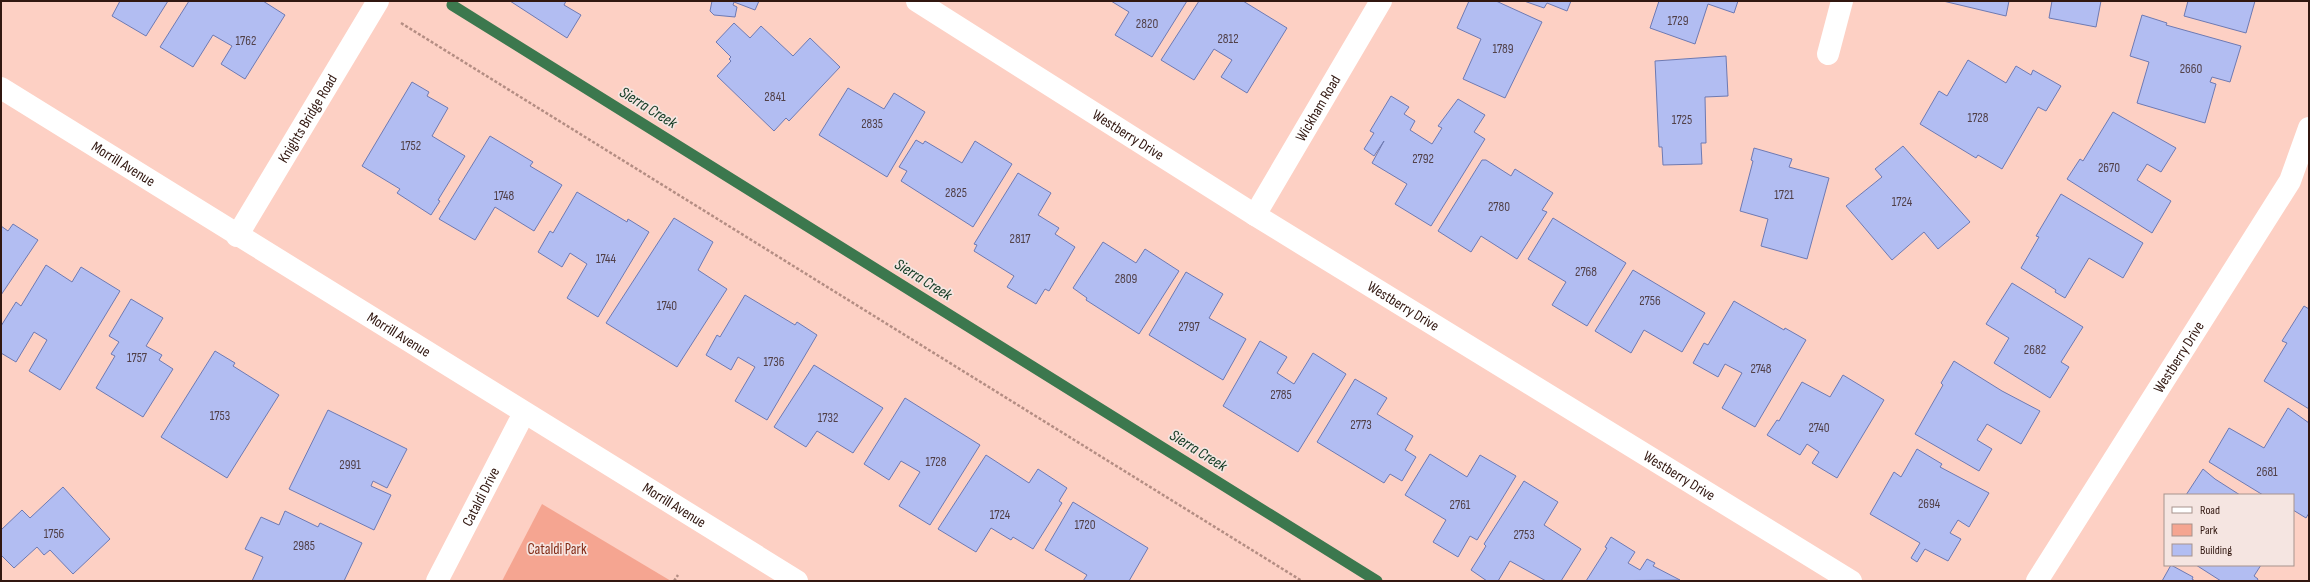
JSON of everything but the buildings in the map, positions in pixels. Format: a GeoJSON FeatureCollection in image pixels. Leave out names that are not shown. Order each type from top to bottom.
{"type":"FeatureCollection","features":[{"type":"Feature","properties":{"kind":"street","name":"Westberry Drive"},"geometry":{"type":"LineString","coordinates":[[917,1],[1255,215],[1851,581]]}},
{"type":"Feature","properties":{"kind":"street","name":"Wickham Road"},"geometry":{"type":"LineString","coordinates":[[1255,215],[1381,1]]}},
{"type":"Feature","properties":{"kind":"street"},"geometry":{"type":"LineString","coordinates":[[1828,54],[1842,1]]}},
{"type":"Feature","properties":{"kind":"street","name":"Knights Bridge Road"},"geometry":{"type":"LineString","coordinates":[[236,236],[376,4]]}},
{"type":"Feature","properties":{"kind":"street","name":"Morrill Avenue"},"geometry":{"type":"LineString","coordinates":[[1,88],[236,236],[797,581]]}},
{"type":"Feature","properties":{"kind":"street","name":"Westberry Drive"},"geometry":{"type":"LineString","coordinates":[[2037,581],[2290,181],[2309,128]]}},
{"type":"Feature","properties":{"kind":"street","name":"Cataldi Drive"},"geometry":{"type":"LineString","coordinates":[[437,581],[524,413]]}},
{"type":"Feature","properties":{"kind":"path"},"geometry":{"type":"LineString","coordinates":[[376,4],[1302,581]]}},
{"type":"Feature","properties":{"kind":"path"},"geometry":{"type":"LineString","coordinates":[[674,581],[678,575]]}},
{"type":"Feature","properties":{"kind":"green space","name":"Cataldi Park"},"geometry":{"type":"Polygon","coordinates":[[[542,504],[671,581],[502,581],[542,504]]]}},
{"type":"Feature","properties":{"kind":"waterway","name":"Sierra Creek"},"geometry":{"type":"LineString","coordinates":[[452,5],[1377,581]]}}]}
